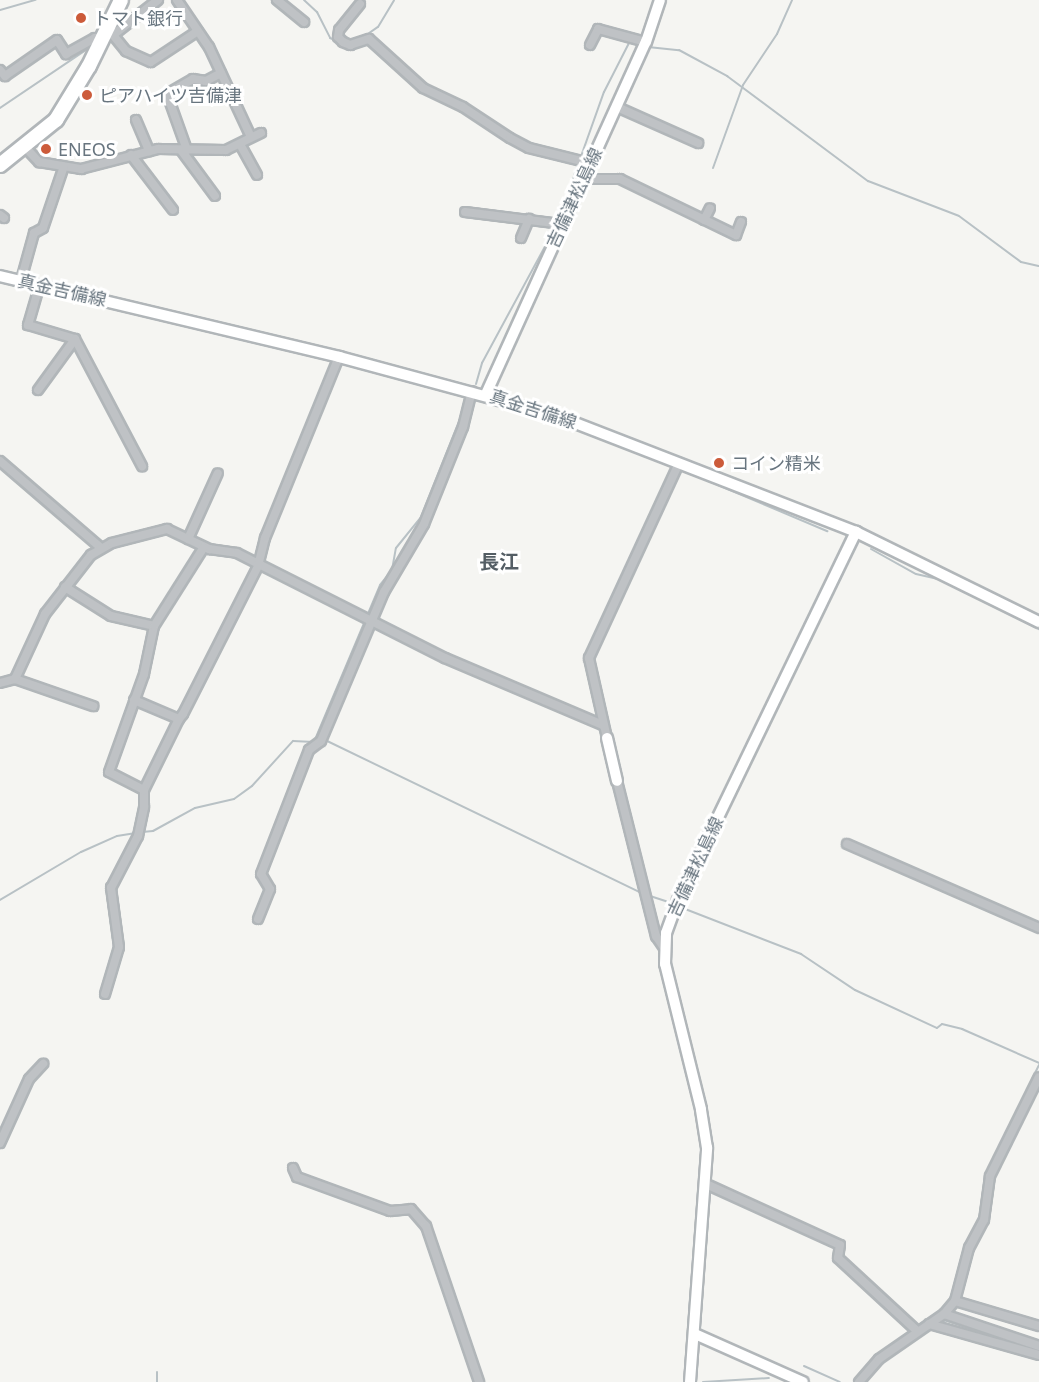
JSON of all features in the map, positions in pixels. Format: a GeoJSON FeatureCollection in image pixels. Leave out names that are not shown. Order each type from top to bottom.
{"type":"FeatureCollection","features":[{"type":"Feature","properties":{"kind":"highway"},"geometry":{"type":"LineString","coordinates":[[0,165],[56,120],[107,34],[121,0]]}},
{"type":"Feature","properties":{"kind":"main road","name":"吉備津松島線"},"geometry":{"type":"LineString","coordinates":[[486,394],[646,42],[660,0]]}},
{"type":"Feature","properties":{"kind":"main road","name":"真金吉備線"},"geometry":{"type":"LineString","coordinates":[[1,280],[21,280],[40,284],[339,357],[486,394],[557,416],[856,532],[1039,622]]}},
{"type":"Feature","properties":{"kind":"main road","name":"吉備津松島線"},"geometry":{"type":"LineString","coordinates":[[690,1382],[706,1184],[704,1123],[669,987],[664,948],[678,900],[856,532]]}},
{"type":"Feature","properties":{"kind":"main road"},"geometry":{"type":"LineString","coordinates":[[607,738],[617,781]]}},
{"type":"Feature","properties":{"kind":"main road"},"geometry":{"type":"LineString","coordinates":[[695,1334],[803,1382]]}},
{"type":"Feature","properties":{"kind":"street"},"geometry":{"type":"LineString","coordinates":[[0,70],[5,76],[57,40],[66,54],[94,38],[107,34],[158,0]]}},
{"type":"Feature","properties":{"kind":"street"},"geometry":{"type":"LineString","coordinates":[[177,0],[198,31],[221,73],[250,135]]}},
{"type":"Feature","properties":{"kind":"street"},"geometry":{"type":"LineString","coordinates":[[277,0],[304,22]]}},
{"type":"Feature","properties":{"kind":"street"},"geometry":{"type":"LineString","coordinates":[[360,1],[339,30],[338,37],[343,42],[350,45],[369,39],[423,88],[463,107],[510,138],[529,147],[590,163]]}},
{"type":"Feature","properties":{"kind":"street"},"geometry":{"type":"LineString","coordinates":[[590,45],[598,29],[646,42]]}},
{"type":"Feature","properties":{"kind":"street"},"geometry":{"type":"LineString","coordinates":[[107,34],[126,51],[151,62],[198,31]]}},
{"type":"Feature","properties":{"kind":"street"},"geometry":{"type":"LineString","coordinates":[[215,196],[184,150],[167,94],[193,79],[206,81],[221,73]]}},
{"type":"Feature","properties":{"kind":"street"},"geometry":{"type":"LineString","coordinates":[[617,107],[698,143]]}},
{"type":"Feature","properties":{"kind":"street"},"geometry":{"type":"LineString","coordinates":[[136,120],[149,151]]}},
{"type":"Feature","properties":{"kind":"street"},"geometry":{"type":"LineString","coordinates":[[25,147],[39,162],[81,169],[149,151],[184,150],[205,153],[241,146],[261,134]]}},
{"type":"Feature","properties":{"kind":"street"},"geometry":{"type":"LineString","coordinates":[[241,146],[258,175]]}},
{"type":"Feature","properties":{"kind":"street"},"geometry":{"type":"LineString","coordinates":[[130,155],[172,210]]}},
{"type":"Feature","properties":{"kind":"street"},"geometry":{"type":"LineString","coordinates":[[21,280],[34,232],[43,228],[64,166]]}},
{"type":"Feature","properties":{"kind":"street"},"geometry":{"type":"LineString","coordinates":[[582,179],[620,179],[736,235],[741,222]]}},
{"type":"Feature","properties":{"kind":"street"},"geometry":{"type":"LineString","coordinates":[[704,220],[710,208]]}},
{"type":"Feature","properties":{"kind":"street"},"geometry":{"type":"LineString","coordinates":[[465,212],[562,224]]}},
{"type":"Feature","properties":{"kind":"street"},"geometry":{"type":"LineString","coordinates":[[521,238],[529,219]]}},
{"type":"Feature","properties":{"kind":"street"},"geometry":{"type":"LineString","coordinates":[[40,284],[28,325],[75,339],[142,466]]}},
{"type":"Feature","properties":{"kind":"street"},"geometry":{"type":"LineString","coordinates":[[38,390],[75,339]]}},
{"type":"Feature","properties":{"kind":"street"},"geometry":{"type":"LineString","coordinates":[[105,994],[119,947],[111,888],[138,836],[144,790],[178,719],[258,566],[270,527],[339,357]]}},
{"type":"Feature","properties":{"kind":"street"},"geometry":{"type":"LineString","coordinates":[[258,919],[270,889],[261,874],[309,750],[321,741],[371,622],[407,547],[424,524],[463,428],[472,391]]}},
{"type":"Feature","properties":{"kind":"street"},"geometry":{"type":"LineString","coordinates":[[0,461],[101,548]]}},
{"type":"Feature","properties":{"kind":"street"},"geometry":{"type":"LineString","coordinates":[[607,738],[589,658],[679,463]]}},
{"type":"Feature","properties":{"kind":"street"},"geometry":{"type":"LineString","coordinates":[[188,539],[218,473]]}},
{"type":"Feature","properties":{"kind":"street"},"geometry":{"type":"LineString","coordinates":[[15,680],[45,614],[65,587],[101,548],[162,529],[204,547],[237,553],[258,566],[371,622],[509,687],[603,724]]}},
{"type":"Feature","properties":{"kind":"street"},"geometry":{"type":"LineString","coordinates":[[144,790],[109,772],[144,674],[154,626],[204,547]]}},
{"type":"Feature","properties":{"kind":"street"},"geometry":{"type":"LineString","coordinates":[[65,587],[111,616],[154,626]]}},
{"type":"Feature","properties":{"kind":"street"},"geometry":{"type":"LineString","coordinates":[[0,682],[15,680],[93,706]]}},
{"type":"Feature","properties":{"kind":"street"},"geometry":{"type":"LineString","coordinates":[[134,700],[178,719]]}},
{"type":"Feature","properties":{"kind":"street"},"geometry":{"type":"LineString","coordinates":[[617,781],[656,936],[664,948]]}},
{"type":"Feature","properties":{"kind":"street"},"geometry":{"type":"LineString","coordinates":[[847,844],[1039,928]]}},
{"type":"Feature","properties":{"kind":"street"},"geometry":{"type":"LineString","coordinates":[[0,1143],[29,1079],[43,1064]]}},
{"type":"Feature","properties":{"kind":"street"},"geometry":{"type":"LineString","coordinates":[[859,1382],[879,1359],[915,1329],[938,1318],[955,1301],[969,1248],[984,1220],[990,1176],[1039,1077]]}},
{"type":"Feature","properties":{"kind":"street"},"geometry":{"type":"LineString","coordinates":[[292,1168],[297,1177],[390,1211],[411,1209],[426,1226],[477,1380]]}},
{"type":"Feature","properties":{"kind":"street"},"geometry":{"type":"LineString","coordinates":[[706,1184],[840,1245],[838,1258],[915,1329]]}},
{"type":"Feature","properties":{"kind":"street"},"geometry":{"type":"LineString","coordinates":[[955,1301],[1039,1326]]}},
{"type":"Feature","properties":{"kind":"street"},"geometry":{"type":"LineString","coordinates":[[938,1318],[1039,1346]]}},
{"type":"Feature","properties":{"kind":"street"},"geometry":{"type":"LineString","coordinates":[[938,1318],[1039,1355]]}},
{"type":"Feature","properties":{"kind":"waterway"},"geometry":{"type":"LineString","coordinates":[[0,10],[36,0]]}},
{"type":"Feature","properties":{"kind":"waterway"},"geometry":{"type":"LineString","coordinates":[[304,0],[317,12],[330,38],[337,41]]}},
{"type":"Feature","properties":{"kind":"waterway"},"geometry":{"type":"LineString","coordinates":[[362,38],[378,27],[394,0]]}},
{"type":"Feature","properties":{"kind":"waterway"},"geometry":{"type":"LineString","coordinates":[[713,168],[743,85],[777,34],[792,0]]}},
{"type":"Feature","properties":{"kind":"waterway"},"geometry":{"type":"LineString","coordinates":[[558,221],[604,92],[630,41]]}},
{"type":"Feature","properties":{"kind":"waterway"},"geometry":{"type":"LineString","coordinates":[[0,108],[92,46]]}},
{"type":"Feature","properties":{"kind":"waterway"},"geometry":{"type":"LineString","coordinates":[[648,47],[679,50],[727,76],[868,181],[959,216],[1021,262],[1039,266]]}},
{"type":"Feature","properties":{"kind":"waterway"},"geometry":{"type":"LineString","coordinates":[[476,384],[482,363],[556,226]]}},
{"type":"Feature","properties":{"kind":"waterway"},"geometry":{"type":"LineString","coordinates":[[142,832],[153,831],[195,808],[234,799],[252,786],[293,741],[314,742],[380,585],[392,570],[396,548],[421,517],[460,419]]}},
{"type":"Feature","properties":{"kind":"waterway"},"geometry":{"type":"LineString","coordinates":[[680,469],[827,531]]}},
{"type":"Feature","properties":{"kind":"waterway"},"geometry":{"type":"LineString","coordinates":[[871,549],[916,574],[941,580],[1039,629]]}},
{"type":"Feature","properties":{"kind":"waterway"},"geometry":{"type":"LineString","coordinates":[[323,739],[642,893]]}},
{"type":"Feature","properties":{"kind":"waterway"},"geometry":{"type":"LineString","coordinates":[[0,900],[81,852],[117,836],[136,833]]}},
{"type":"Feature","properties":{"kind":"waterway"},"geometry":{"type":"LineString","coordinates":[[647,895],[671,903]]}},
{"type":"Feature","properties":{"kind":"waterway"},"geometry":{"type":"LineString","coordinates":[[680,907],[801,954],[855,990],[937,1028],[942,1024],[962,1029],[1039,1063]]}},
{"type":"Feature","properties":{"kind":"waterway"},"geometry":{"type":"LineString","coordinates":[[983,1202],[987,1172],[1039,1065]]}},
{"type":"Feature","properties":{"kind":"waterway"},"geometry":{"type":"LineString","coordinates":[[962,1261],[965,1249]]}},
{"type":"Feature","properties":{"kind":"waterway"},"geometry":{"type":"LineString","coordinates":[[917,1326],[941,1310],[953,1295]]}},
{"type":"Feature","properties":{"kind":"waterway"},"geometry":{"type":"LineString","coordinates":[[941,1319],[1039,1351]]}},
{"type":"Feature","properties":{"kind":"waterway"},"geometry":{"type":"LineString","coordinates":[[867,1368],[874,1358],[894,1345]]}},
{"type":"Feature","properties":{"kind":"waterway"},"geometry":{"type":"LineString","coordinates":[[804,1366],[840,1382]]}},
{"type":"Feature","properties":{"kind":"waterway"},"geometry":{"type":"LineString","coordinates":[[157,1372],[157,1382]]}},
{"type":"Feature","properties":{"kind":"waterway"},"geometry":{"type":"LineString","coordinates":[[703,1382],[769,1378]]}},
{"type":"Feature","properties":{"kind":"place","name":"トマト銀行"},"geometry":{"type":"Point","coordinates":[81,18]}},
{"type":"Feature","properties":{"kind":"place","name":"ピアハイツ吉備津"},"geometry":{"type":"Point","coordinates":[87,95]}},
{"type":"Feature","properties":{"kind":"place","name":"ENEOS"},"geometry":{"type":"Point","coordinates":[46,149]}},
{"type":"Feature","properties":{"kind":"place","name":"コイン精米"},"geometry":{"type":"Point","coordinates":[719,463]}},
{"type":"Feature","properties":{"kind":"district","name":"長江"},"geometry":{"type":"Point","coordinates":[499,561]}}]}
